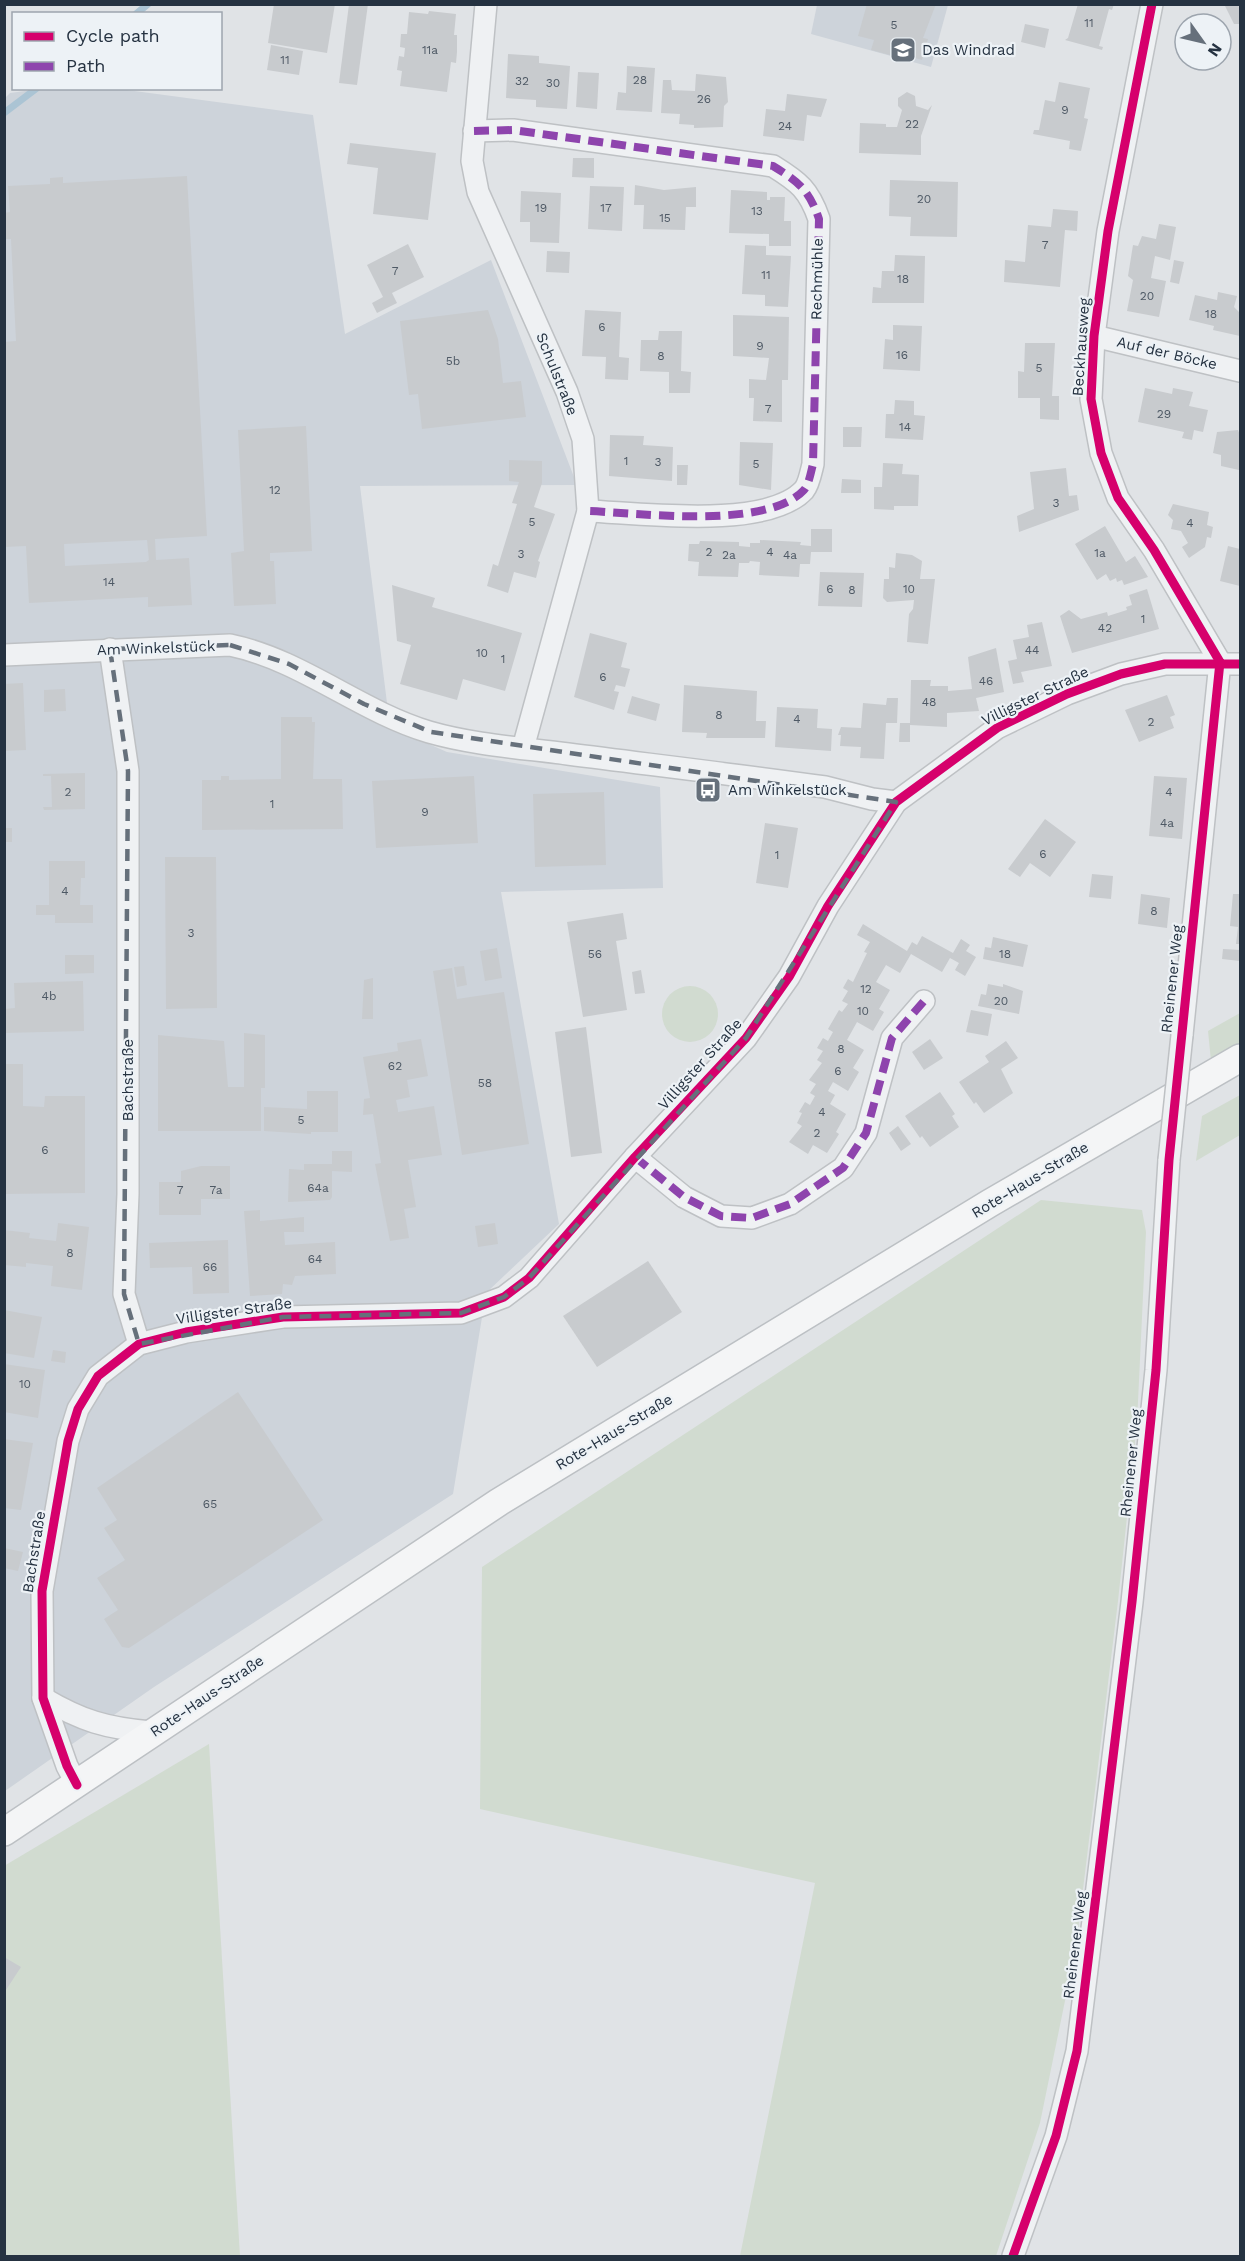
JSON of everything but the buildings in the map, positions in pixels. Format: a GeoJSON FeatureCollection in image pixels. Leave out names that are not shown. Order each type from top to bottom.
{"type":"FeatureCollection","features":[{"type":"Feature","properties":{"kind":"main road","name":"Rote-Haus-Straße"},"geometry":{"type":"LineString","coordinates":[[4,1832],[499,1502],[990,1203],[1240,1058]]}},
{"type":"Feature","properties":{"kind":"street","name":"Schulstraße"},"geometry":{"type":"LineString","coordinates":[[486,4],[472,161],[478,192],[567,392],[583,439],[588,511],[523,748]]}},
{"type":"Feature","properties":{"kind":"street","name":"Beckhausweg"},"geometry":{"type":"LineString","coordinates":[[1152,4],[1108,231],[1094,336],[1091,399],[1101,453],[1118,498],[1230,663]]}},
{"type":"Feature","properties":{"kind":"street","name":"Rechmühle"},"geometry":{"type":"LineString","coordinates":[[474,131],[513,130],[773,166],[796,180],[812,198],[819,219],[813,464],[806,489],[789,502],[758,512],[712,517],[588,511]]}},
{"type":"Feature","properties":{"kind":"street","name":"Auf der Böcke"},"geometry":{"type":"LineString","coordinates":[[1094,336],[1240,370]]}},
{"type":"Feature","properties":{"kind":"street","name":"Am Winkelstück"},"geometry":{"type":"LineString","coordinates":[[4,655],[212,644],[254,650],[289,664],[396,720],[431,732],[523,748],[825,787],[872,799],[896,802]]}},
{"type":"Feature","properties":{"kind":"street","name":"Bachstraße"},"geometry":{"type":"LineString","coordinates":[[77,1785],[67,1766],[43,1698],[42,1591],[68,1441],[78,1409],[98,1376],[139,1344],[124,1294],[128,1194],[128,771],[111,649]]}},
{"type":"Feature","properties":{"kind":"street","name":"Villigster Straße"},"geometry":{"type":"LineString","coordinates":[[139,1344],[186,1332],[283,1317],[461,1313],[504,1297],[529,1278],[635,1157],[746,1038],[789,977],[828,906],[896,802],[997,728],[1067,694],[1121,674],[1166,664],[1230,663]]}},
{"type":"Feature","properties":{"kind":"street","name":"Rheinener Weg"},"geometry":{"type":"LineString","coordinates":[[1013,2256],[1056,2136],[1077,2051],[1132,1602],[1156,1370],[1168,1160],[1230,663]]}},
{"type":"Feature","properties":{"kind":"street"},"geometry":{"type":"LineString","coordinates":[[635,1157],[684,1197],[722,1216],[752,1218],[790,1204],[843,1168],[866,1132],[892,1038],[924,1001]]}},
{"type":"Feature","properties":{"kind":"street"},"geometry":{"type":"LineString","coordinates":[[43,1698],[76,1717],[152,1732]]}},
{"type":"Feature","properties":{"kind":"highlighted area"},"geometry":{"type":"Polygon","coordinates":[[[230,645],[289,664],[364,704],[431,732],[896,802],[746,1038],[529,1278],[504,1297],[461,1313],[283,1317],[139,1344],[124,1294],[128,771],[110,649],[230,645]]]}},
{"type":"Feature","properties":{"kind":"shaded area","name":"Das Windrad"},"geometry":{"type":"Polygon","coordinates":[[[817,5],[948,5],[931,67],[811,34],[817,5]]]}},
{"type":"Feature","properties":{"kind":"shaded area"},"geometry":{"type":"Polygon","coordinates":[[[32,90],[127,90],[313,115],[345,334],[491,260],[577,485],[360,486],[390,727],[447,752],[660,787],[663,888],[501,892],[559,1224],[486,1293],[453,1494],[154,1687],[5,1791],[5,98],[10,93],[32,90]]]}},
{"type":"Feature","properties":{"kind":"shaded area"},"geometry":{"type":"Polygon","coordinates":[[[690,986],[701,988],[710,994],[716,1003],[718,1014],[716,1025],[710,1034],[701,1040],[690,1042],[679,1040],[670,1034],[664,1025],[662,1014],[664,1003],[670,994],[679,988],[690,986]]]}},
{"type":"Feature","properties":{"kind":"shaded area"},"geometry":{"type":"Polygon","coordinates":[[[1240,1013],[1240,1045],[1211,1061],[1208,1031],[1240,1013]]]}},
{"type":"Feature","properties":{"kind":"shaded area"},"geometry":{"type":"Polygon","coordinates":[[[1240,1095],[1240,1135],[1196,1161],[1202,1116],[1240,1095]]]}},
{"type":"Feature","properties":{"kind":"shaded area"},"geometry":{"type":"Polygon","coordinates":[[[1041,1200],[1142,1210],[1146,1232],[1137,1423],[1118,1601],[1076,1947],[1040,2123],[996,2256],[740,2256],[815,1883],[480,1809],[482,1567],[1041,1200]]]}},
{"type":"Feature","properties":{"kind":"shaded area"},"geometry":{"type":"Polygon","coordinates":[[[209,1744],[240,2256],[5,2256],[4,1866],[209,1744]]]}},
{"type":"Feature","properties":{"kind":"waterway"},"geometry":{"type":"LineString","coordinates":[[138,12],[148,4]]}},
{"type":"Feature","properties":{"kind":"waterway"},"geometry":{"type":"LineString","coordinates":[[4,113],[34,90]]}},
{"type":"Feature","properties":{"kind":"marked path"},"geometry":{"type":"LineString","coordinates":[[474,131],[513,130],[773,166],[802,188],[819,219],[813,464],[804,490],[786,502],[762,510],[733,515],[669,516],[588,511]]}},
{"type":"Feature","properties":{"kind":"marked path"},"geometry":{"type":"LineString","coordinates":[[635,1157],[684,1197],[721,1216],[752,1218],[790,1204],[843,1168],[866,1133],[892,1038],[924,1001]]}},
{"type":"Feature","properties":{"kind":"cycle path"},"geometry":{"type":"LineString","coordinates":[[1152,4],[1108,231],[1094,336],[1091,399],[1101,453],[1118,498],[1154,550],[1220,662]]}},
{"type":"Feature","properties":{"kind":"cycle path"},"geometry":{"type":"LineString","coordinates":[[1013,2256],[1056,2136],[1077,2051],[1132,1602],[1156,1370],[1169,1160],[1220,662]]}},
{"type":"Feature","properties":{"kind":"cycle path"},"geometry":{"type":"LineString","coordinates":[[77,1785],[67,1766],[43,1698],[42,1591],[68,1441],[78,1409],[98,1376],[139,1344],[186,1332],[283,1317],[461,1313],[504,1297],[529,1278],[635,1157],[746,1038],[789,977],[828,906],[896,802],[997,728],[1067,694],[1121,674],[1165,664],[1240,664]]}},
{"type":"Feature","properties":{"kind":"place","name":"Das Windrad"},"geometry":{"type":"Point","coordinates":[903,50]}},
{"type":"Feature","properties":{"kind":"place","name":"Am Winkelstück"},"geometry":{"type":"Point","coordinates":[708,790]}}]}
